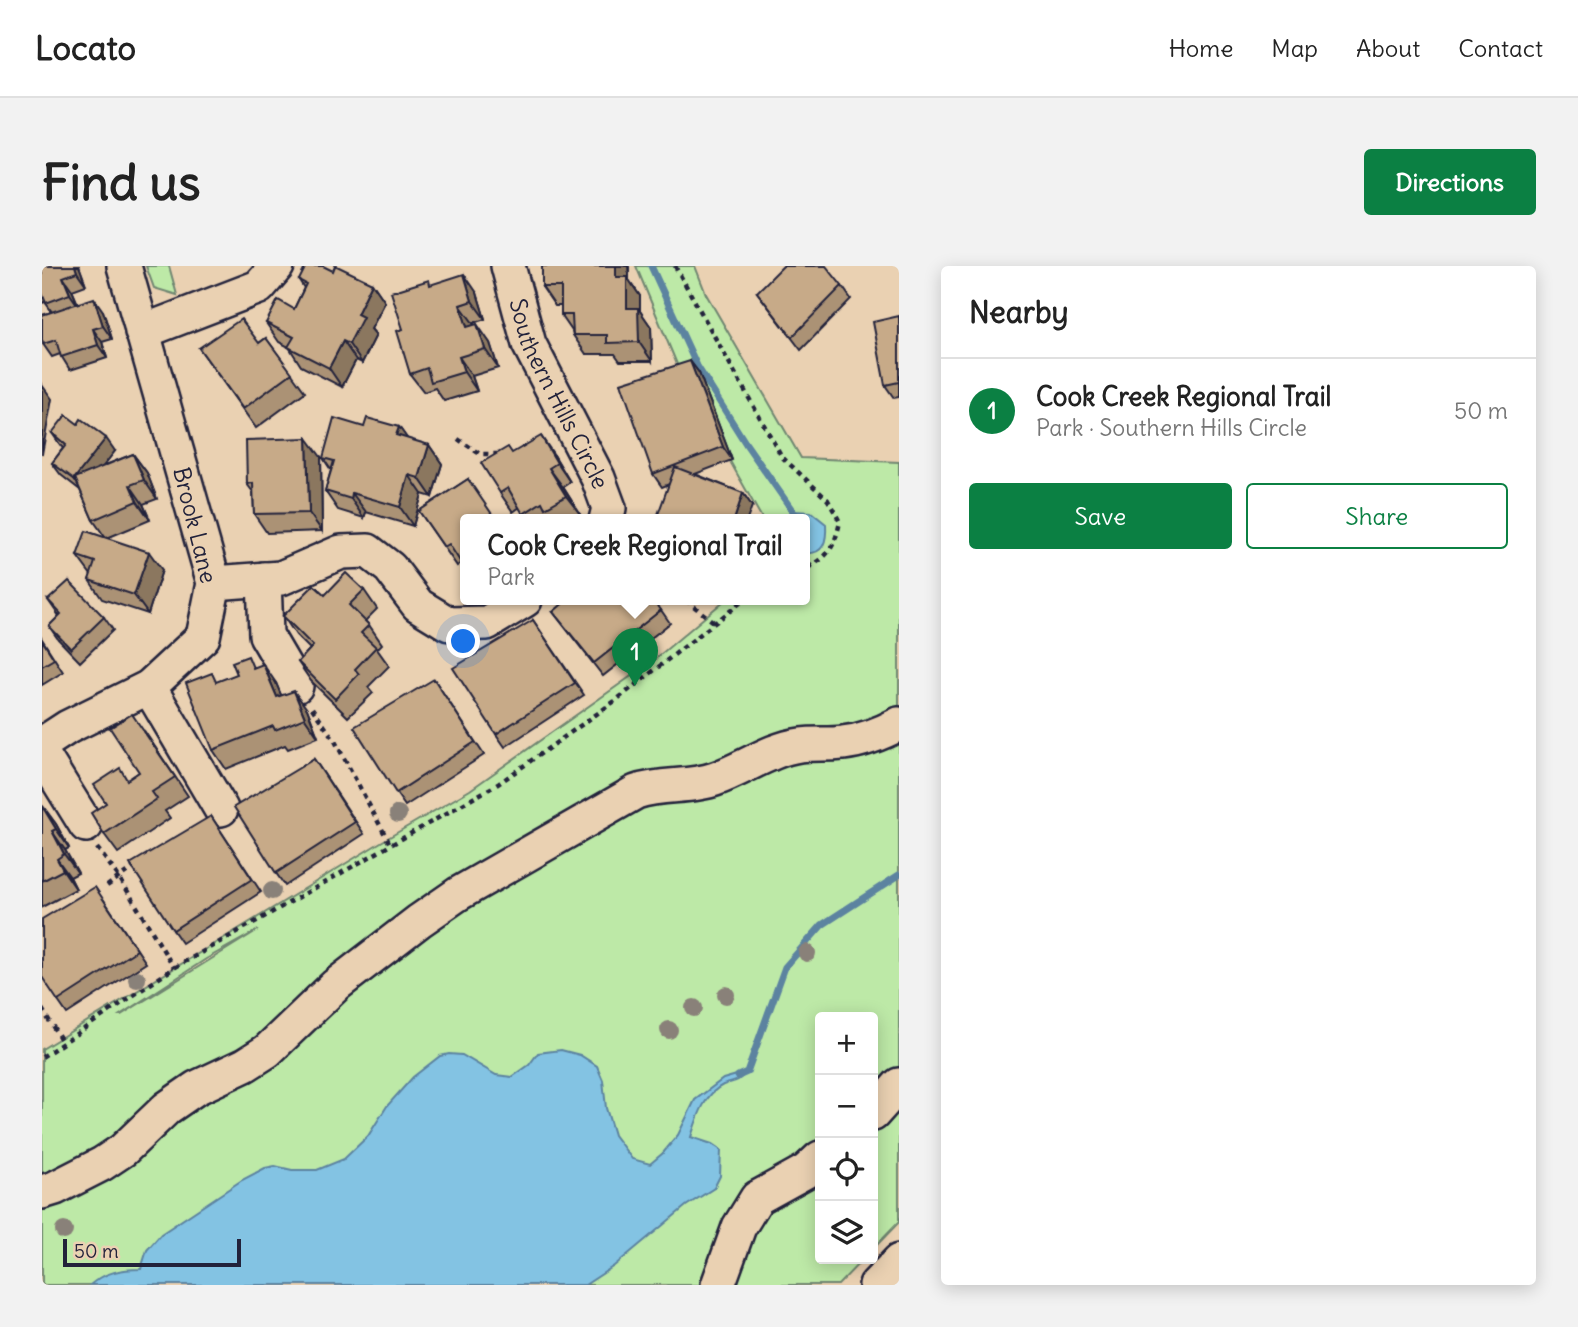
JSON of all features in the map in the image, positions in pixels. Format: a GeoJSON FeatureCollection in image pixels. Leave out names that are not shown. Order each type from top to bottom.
{"type":"FeatureCollection","features":[{"type":"Feature","properties":{"kind":"street","name":"Brook Lane"},"geometry":{"type":"LineString","coordinates":[[42,744],[68,727],[149,687],[203,637],[214,583],[124,266]]}},
{"type":"Feature","properties":{"kind":"street"},"geometry":{"type":"LineString","coordinates":[[142,332],[259,287],[277,266]]}},
{"type":"Feature","properties":{"kind":"street","name":"Southern Hills Circle"},"geometry":{"type":"LineString","coordinates":[[508,266],[529,344],[598,478],[609,508],[608,514]]}},
{"type":"Feature","properties":{"kind":"street"},"geometry":{"type":"LineString","coordinates":[[214,583],[281,578],[341,552],[368,551],[390,568],[418,605],[449,624],[486,622],[516,605]]}},
{"type":"Feature","properties":{"kind":"street"},"geometry":{"type":"LineString","coordinates":[[264,579],[266,635],[278,673]]}},
{"type":"Feature","properties":{"kind":"street"},"geometry":{"type":"LineString","coordinates":[[149,687],[221,809]]}},
{"type":"Feature","properties":{"kind":"street"},"geometry":{"type":"LineString","coordinates":[[42,1192],[102,1164],[123,1150],[167,1108],[195,1088],[245,1065],[267,1051],[336,985],[458,894],[636,792],[654,786],[715,779],[776,752],[799,745],[845,743],[899,724]]}},
{"type":"Feature","properties":{"kind":"street"},"geometry":{"type":"LineString","coordinates":[[42,754],[86,825]]}},
{"type":"Feature","properties":{"kind":"street"},"geometry":{"type":"LineString","coordinates":[[878,1108],[899,1085]]}},
{"type":"Feature","properties":{"kind":"street"},"geometry":{"type":"LineString","coordinates":[[718,1285],[739,1227],[757,1198],[806,1171],[815,1163]]}},
{"type":"Feature","properties":{"kind":"street"},"geometry":{"type":"LineString","coordinates":[[876,1285],[899,1261]]}},
{"type":"Feature","properties":{"kind":"path"},"geometry":{"type":"LineString","coordinates":[[675,266],[782,457],[828,500],[840,522],[835,543],[822,560],[810,566]]}},
{"type":"Feature","properties":{"kind":"path"},"geometry":{"type":"LineString","coordinates":[[458,439],[481,454],[508,452]]}},
{"type":"Feature","properties":{"kind":"path"},"geometry":{"type":"LineString","coordinates":[[692,605],[715,623]]}},
{"type":"Feature","properties":{"kind":"path"},"geometry":{"type":"LineString","coordinates":[[42,1057],[174,968],[498,784],[615,701],[738,605]]}},
{"type":"Feature","properties":{"kind":"path"},"geometry":{"type":"LineString","coordinates":[[278,673],[335,741],[390,844]]}},
{"type":"Feature","properties":{"kind":"path"},"geometry":{"type":"LineString","coordinates":[[86,825],[90,839],[119,877],[174,968]]}},
{"type":"Feature","properties":{"kind":"path"},"geometry":{"type":"LineString","coordinates":[[107,886],[137,865]]}},
{"type":"Feature","properties":{"kind":"path"},"geometry":{"type":"LineString","coordinates":[[42,1009],[63,1043]]}},
{"type":"Feature","properties":{"kind":"green space"},"geometry":{"type":"Polygon","coordinates":[[[146,266],[169,266],[177,295],[154,288],[146,266]]]}},
{"type":"Feature","properties":{"kind":"green space"},"geometry":{"type":"Polygon","coordinates":[[[636,266],[695,266],[706,294],[801,458],[899,462],[899,1222],[878,1244],[878,1012],[815,1012],[815,1264],[858,1264],[838,1285],[42,1285],[42,1049],[470,790],[654,660],[719,605],[810,605],[810,514],[760,514],[681,374],[636,266]],[[258,930],[206,959],[120,1015],[258,930]]]}},
{"type":"Feature","properties":{"kind":"water"},"geometry":{"type":"Polygon","coordinates":[[[793,511],[811,512],[826,524],[825,541],[820,549],[810,553],[810,514],[790,514],[793,511]]]}},
{"type":"Feature","properties":{"kind":"water"},"geometry":{"type":"Polygon","coordinates":[[[561,1050],[580,1055],[597,1066],[603,1080],[606,1108],[614,1135],[632,1159],[650,1164],[678,1135],[695,1100],[723,1079],[747,1072],[738,1080],[723,1085],[711,1094],[702,1108],[691,1137],[721,1150],[720,1176],[714,1188],[686,1206],[614,1266],[585,1285],[90,1285],[114,1272],[141,1269],[147,1250],[161,1234],[242,1180],[265,1168],[275,1166],[292,1170],[317,1170],[344,1159],[368,1136],[387,1106],[413,1077],[440,1056],[462,1055],[496,1075],[512,1077],[529,1065],[538,1053],[561,1050]]]}},
{"type":"Feature","properties":{"kind":"building"},"geometry":{"type":"Polygon","coordinates":[[[42,266],[75,266],[77,272],[63,277],[70,294],[46,303],[42,293],[42,266]]]}},
{"type":"Feature","properties":{"kind":"building"},"geometry":{"type":"Polygon","coordinates":[[[306,266],[323,266],[333,271],[337,266],[372,283],[357,314],[363,317],[349,344],[343,341],[329,368],[288,347],[294,337],[266,323],[278,300],[294,309],[306,284],[299,280],[306,266]]]}},
{"type":"Feature","properties":{"kind":"building"},"geometry":{"type":"Polygon","coordinates":[[[542,266],[616,266],[616,277],[627,277],[627,308],[638,308],[639,342],[607,343],[607,335],[573,335],[572,315],[561,315],[561,287],[542,287],[542,266]]]}},
{"type":"Feature","properties":{"kind":"building"},"geometry":{"type":"Polygon","coordinates":[[[783,266],[826,266],[842,286],[792,337],[757,292],[783,266]]]}},
{"type":"Feature","properties":{"kind":"building"},"geometry":{"type":"Polygon","coordinates":[[[464,274],[472,301],[460,305],[467,327],[477,324],[485,349],[459,357],[464,372],[431,382],[427,368],[410,374],[397,331],[403,329],[391,292],[429,280],[430,285],[464,274]]]}},
{"type":"Feature","properties":{"kind":"building"},"geometry":{"type":"Polygon","coordinates":[[[94,298],[103,326],[93,329],[98,345],[61,357],[56,340],[43,344],[42,315],[94,298]]]}},
{"type":"Feature","properties":{"kind":"building"},"geometry":{"type":"Polygon","coordinates":[[[899,316],[899,382],[885,385],[873,322],[899,316]]]}},
{"type":"Feature","properties":{"kind":"building"},"geometry":{"type":"Polygon","coordinates":[[[241,319],[259,343],[266,338],[292,373],[243,409],[199,348],[241,319]]]}},
{"type":"Feature","properties":{"kind":"building"},"geometry":{"type":"Polygon","coordinates":[[[690,361],[723,447],[653,474],[621,383],[690,361]]]}},
{"type":"Feature","properties":{"kind":"building"},"geometry":{"type":"Polygon","coordinates":[[[66,415],[78,424],[81,419],[106,438],[74,479],[52,463],[66,445],[52,433],[66,415]]]}},
{"type":"Feature","properties":{"kind":"building"},"geometry":{"type":"Polygon","coordinates":[[[334,418],[364,427],[367,418],[399,427],[396,435],[429,445],[419,478],[409,475],[400,507],[352,493],[351,499],[325,491],[334,461],[323,458],[334,418]]]}},
{"type":"Feature","properties":{"kind":"building"},"geometry":{"type":"Polygon","coordinates":[[[541,436],[557,463],[549,468],[566,496],[545,508],[542,502],[523,514],[508,488],[500,493],[481,463],[508,447],[512,453],[541,436]]]}},
{"type":"Feature","properties":{"kind":"building"},"geometry":{"type":"Polygon","coordinates":[[[307,438],[309,513],[254,514],[253,483],[247,484],[246,440],[307,438]]]}},
{"type":"Feature","properties":{"kind":"building"},"geometry":{"type":"Polygon","coordinates":[[[133,454],[144,480],[130,485],[137,501],[93,520],[75,478],[133,454]]]}},
{"type":"Feature","properties":{"kind":"building"},"geometry":{"type":"Polygon","coordinates":[[[675,467],[743,493],[736,514],[658,514],[675,467]]]}},
{"type":"Feature","properties":{"kind":"building"},"geometry":{"type":"Polygon","coordinates":[[[468,479],[492,514],[460,514],[460,561],[449,544],[444,547],[419,511],[468,479]]]}},
{"type":"Feature","properties":{"kind":"building"},"geometry":{"type":"Polygon","coordinates":[[[86,531],[149,552],[134,595],[89,580],[95,562],[77,556],[86,531]]]}},
{"type":"Feature","properties":{"kind":"building"},"geometry":{"type":"Polygon","coordinates":[[[346,573],[364,590],[349,605],[369,625],[361,633],[376,647],[355,669],[359,674],[335,699],[298,662],[313,646],[283,616],[314,585],[325,595],[346,573]]]}},
{"type":"Feature","properties":{"kind":"building"},"geometry":{"type":"Polygon","coordinates":[[[69,581],[104,617],[71,649],[49,626],[61,614],[48,600],[69,581]]]}},
{"type":"Feature","properties":{"kind":"building"},"geometry":{"type":"Polygon","coordinates":[[[561,605],[658,605],[661,610],[594,663],[553,612],[561,605]]]}},
{"type":"Feature","properties":{"kind":"building"},"geometry":{"type":"Polygon","coordinates":[[[533,620],[575,683],[496,734],[453,668],[533,620]]]}},
{"type":"Feature","properties":{"kind":"building"},"geometry":{"type":"Polygon","coordinates":[[[42,640],[54,659],[42,666],[42,640]]]}},
{"type":"Feature","properties":{"kind":"building"},"geometry":{"type":"Polygon","coordinates":[[[248,656],[253,668],[263,664],[277,697],[294,691],[305,718],[275,730],[273,726],[213,750],[186,683],[212,673],[216,682],[237,674],[232,662],[248,656]]]}},
{"type":"Feature","properties":{"kind":"building"},"geometry":{"type":"Polygon","coordinates":[[[434,679],[475,742],[396,793],[354,727],[434,679]]]}},
{"type":"Feature","properties":{"kind":"building"},"geometry":{"type":"Polygon","coordinates":[[[132,714],[175,777],[152,792],[157,799],[104,834],[91,813],[106,803],[94,785],[120,768],[127,780],[139,772],[110,728],[132,714]]]}},
{"type":"Feature","properties":{"kind":"building"},"geometry":{"type":"Polygon","coordinates":[[[314,759],[355,822],[276,873],[234,807],[314,759]]]}},
{"type":"Feature","properties":{"kind":"building"},"geometry":{"type":"Polygon","coordinates":[[[42,806],[56,829],[52,831],[64,854],[57,859],[63,870],[42,881],[42,806]]]}},
{"type":"Feature","properties":{"kind":"building"},"geometry":{"type":"Polygon","coordinates":[[[211,816],[252,879],[173,930],[130,864],[211,816]]]}},
{"type":"Feature","properties":{"kind":"building"},"geometry":{"type":"Polygon","coordinates":[[[95,887],[137,950],[58,1001],[42,977],[42,919],[95,887]]]}},
{"type":"Feature","properties":{"kind":"waterway"},"geometry":{"type":"LineString","coordinates":[[651,266],[697,366],[746,444],[795,514]]}},
{"type":"Feature","properties":{"kind":"waterway"},"geometry":{"type":"LineString","coordinates":[[738,1076],[747,1072],[785,967],[822,925],[899,875]]}},
{"type":"Feature","properties":{"kind":"place","name":"Cook Creek Regional Trail"},"geometry":{"type":"Point","coordinates":[635,686]}}]}
